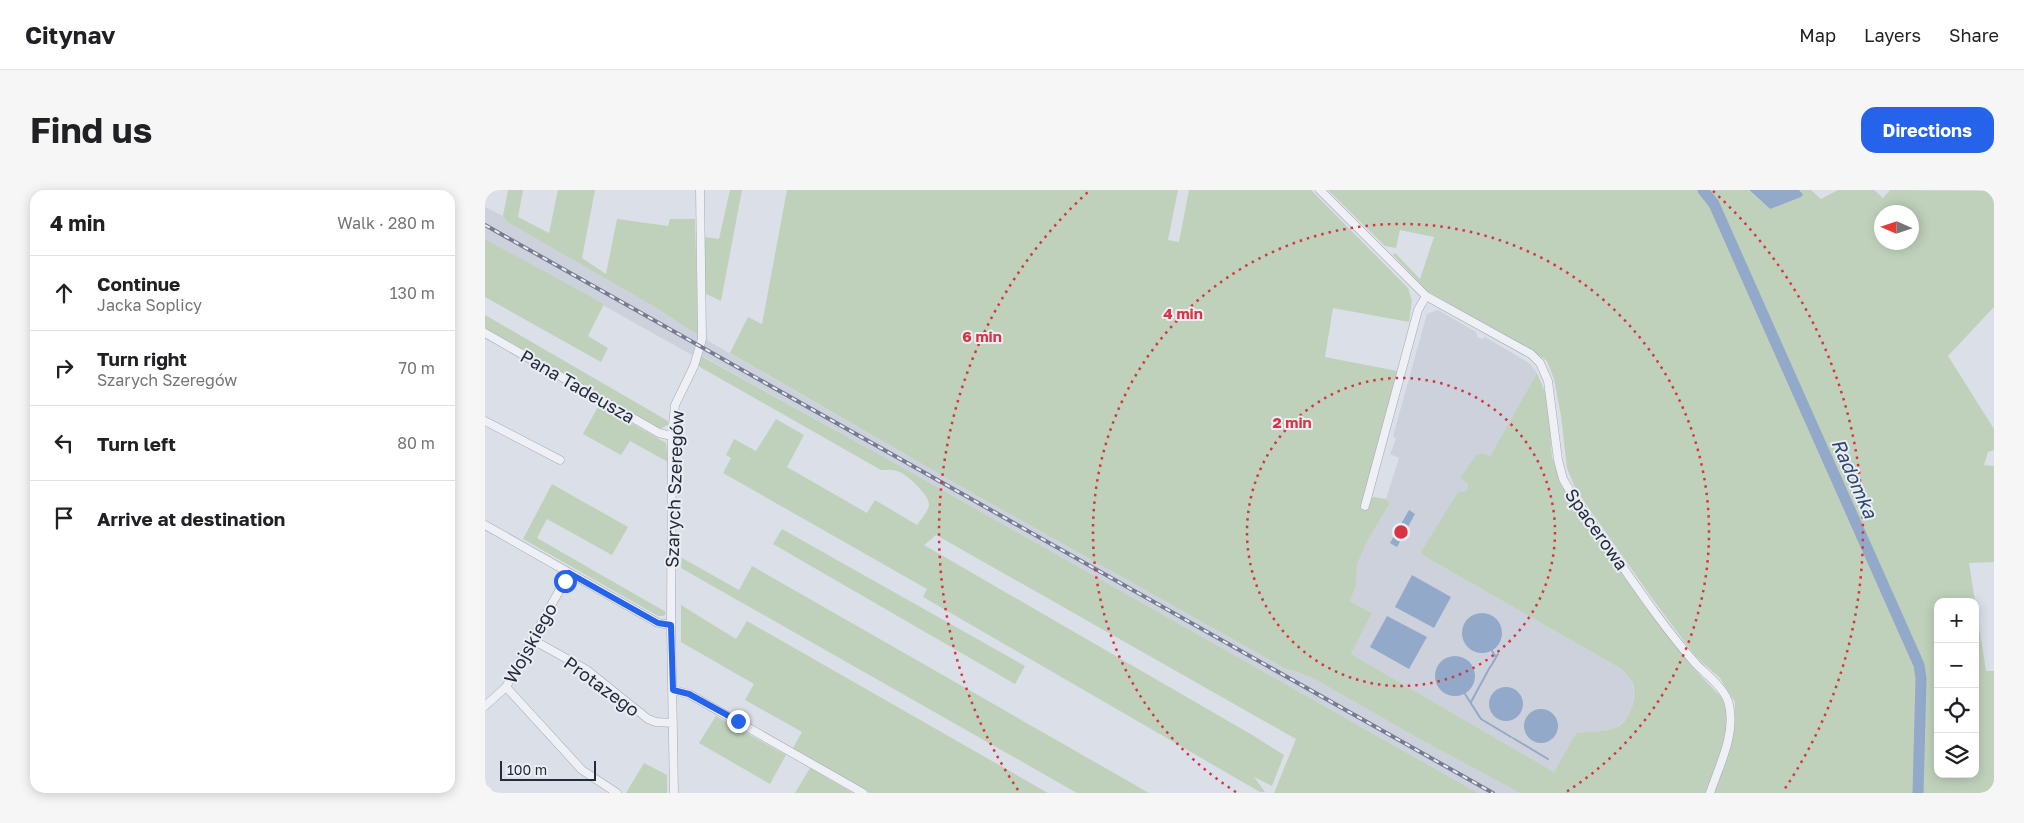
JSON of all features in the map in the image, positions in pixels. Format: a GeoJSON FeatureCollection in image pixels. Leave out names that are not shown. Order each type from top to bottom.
{"type":"FeatureCollection","features":[{"type":"Feature","properties":{"kind":"street","name":"Szarych Szeregów"},"geometry":{"type":"LineString","coordinates":[[674,793],[671,625],[672,436],[677,399],[694,366],[701,339],[699,190]]}},
{"type":"Feature","properties":{"kind":"street","name":"Spacerowa"},"geometry":{"type":"LineString","coordinates":[[1320,190],[1426,296],[1531,354],[1547,374],[1563,479],[1574,498],[1661,619],[1695,662],[1722,691],[1729,704],[1729,739],[1710,793]]}},
{"type":"Feature","properties":{"kind":"street"},"geometry":{"type":"LineString","coordinates":[[1365,506],[1418,310],[1426,296]]}},
{"type":"Feature","properties":{"kind":"street","name":"Pana Tadeusza"},"geometry":{"type":"LineString","coordinates":[[485,333],[659,433],[672,436]]}},
{"type":"Feature","properties":{"kind":"street"},"geometry":{"type":"LineString","coordinates":[[485,421],[561,460]]}},
{"type":"Feature","properties":{"kind":"street"},"geometry":{"type":"LineString","coordinates":[[485,525],[658,623],[671,625]]}},
{"type":"Feature","properties":{"kind":"street","name":"Wojskiego"},"geometry":{"type":"LineString","coordinates":[[485,706],[506,688],[569,573]]}},
{"type":"Feature","properties":{"kind":"street","name":"Protazego"},"geometry":{"type":"LineString","coordinates":[[533,640],[587,670],[648,718],[656,722],[673,724]]}},
{"type":"Feature","properties":{"kind":"street"},"geometry":{"type":"LineString","coordinates":[[506,688],[582,770],[617,793]]}},
{"type":"Feature","properties":{"kind":"street"},"geometry":{"type":"LineString","coordinates":[[673,690],[689,694],[863,793]]}},
{"type":"Feature","properties":{"kind":"shaded area"},"geometry":{"type":"Polygon","coordinates":[[[485,207],[503,216],[507,222],[653,306],[698,335],[967,490],[1284,668],[1311,677],[1423,741],[1520,793],[1478,793],[893,462],[704,357],[690,354],[485,239],[485,207]]]}},
{"type":"Feature","properties":{"kind":"shaded area"},"geometry":{"type":"Polygon","coordinates":[[[1438,310],[1476,332],[1479,338],[1485,337],[1529,363],[1537,373],[1490,456],[1481,453],[1476,455],[1460,478],[1468,484],[1467,491],[1458,492],[1424,556],[1618,667],[1631,678],[1634,693],[1632,708],[1627,718],[1616,728],[1597,732],[1576,733],[1554,772],[1351,654],[1372,613],[1350,601],[1356,586],[1357,564],[1368,540],[1390,503],[1386,499],[1399,458],[1390,454],[1396,439],[1393,436],[1427,314],[1438,310]]]}},
{"type":"Feature","properties":{"kind":"green space"},"geometry":{"type":"Polygon","coordinates":[[[508,190],[523,190],[518,217],[549,233],[558,190],[595,190],[582,258],[606,274],[617,219],[668,226],[670,219],[695,219],[698,335],[653,306],[507,222],[503,216],[508,190]]]}},
{"type":"Feature","properties":{"kind":"green space"},"geometry":{"type":"Polygon","coordinates":[[[730,190],[742,190],[721,301],[704,293],[705,237],[719,239],[730,190]]]}},
{"type":"Feature","properties":{"kind":"green space"},"geometry":{"type":"Polygon","coordinates":[[[787,190],[1178,190],[1168,240],[1179,242],[1189,190],[1311,190],[1408,288],[1412,301],[1409,322],[1333,308],[1325,357],[1397,371],[1362,503],[1366,508],[1373,497],[1386,499],[1390,503],[1368,540],[1357,564],[1356,586],[1350,601],[1372,613],[1351,654],[1554,772],[1576,733],[1596,732],[1615,728],[1625,720],[1632,706],[1634,691],[1630,678],[1623,671],[1424,556],[1421,552],[1458,492],[1467,491],[1468,484],[1460,478],[1476,455],[1481,453],[1490,456],[1537,373],[1547,397],[1552,457],[1561,485],[1636,593],[1694,669],[1726,702],[1728,711],[1726,738],[1706,793],[1520,793],[1423,741],[1311,677],[1284,668],[967,490],[730,353],[748,317],[762,324],[787,190]]]}},
{"type":"Feature","properties":{"kind":"green space"},"geometry":{"type":"Polygon","coordinates":[[[1328,190],[1748,190],[1770,209],[1803,194],[1799,190],[1811,190],[1821,199],[1838,190],[1874,190],[1883,198],[1890,190],[1994,191],[1994,307],[1948,356],[1994,429],[1994,450],[1988,452],[1984,465],[1994,466],[1994,562],[1969,563],[1975,598],[1934,598],[1934,778],[1979,778],[1979,627],[1986,671],[1994,671],[1994,793],[1712,793],[1730,749],[1734,731],[1735,702],[1720,678],[1696,657],[1654,601],[1576,490],[1567,468],[1561,416],[1554,379],[1547,361],[1528,348],[1427,291],[1393,255],[1395,253],[1420,279],[1434,237],[1400,230],[1396,248],[1385,246],[1328,190]]]}},
{"type":"Feature","properties":{"kind":"green space"},"geometry":{"type":"Polygon","coordinates":[[[485,239],[604,304],[588,336],[608,348],[601,362],[485,297],[485,239]]]}},
{"type":"Feature","properties":{"kind":"green space"},"geometry":{"type":"Polygon","coordinates":[[[485,315],[668,421],[668,425],[660,429],[485,328],[485,315]]]}},
{"type":"Feature","properties":{"kind":"green space"},"geometry":{"type":"Polygon","coordinates":[[[701,356],[893,462],[1478,793],[1274,793],[1296,739],[936,535],[924,545],[1284,755],[1272,786],[1254,777],[1265,792],[1260,792],[923,597],[927,589],[723,473],[731,458],[726,455],[734,439],[756,451],[776,419],[804,435],[787,467],[867,513],[875,500],[917,525],[929,507],[925,495],[906,476],[895,470],[881,470],[700,367],[698,364],[701,356]]]}},
{"type":"Feature","properties":{"kind":"green space"},"geometry":{"type":"Polygon","coordinates":[[[599,405],[666,443],[668,462],[630,441],[621,455],[583,434],[599,405]]]}},
{"type":"Feature","properties":{"kind":"green space"},"geometry":{"type":"Polygon","coordinates":[[[552,484],[628,527],[612,555],[547,519],[537,538],[666,612],[664,616],[658,616],[523,539],[552,484]]]}},
{"type":"Feature","properties":{"kind":"green space"},"geometry":{"type":"Polygon","coordinates":[[[782,529],[1025,666],[1015,684],[773,544],[782,529]]]}},
{"type":"Feature","properties":{"kind":"green space"},"geometry":{"type":"Polygon","coordinates":[[[682,558],[739,590],[752,566],[1149,793],[1077,793],[681,568],[682,558]]]}},
{"type":"Feature","properties":{"kind":"green space"},"geometry":{"type":"Polygon","coordinates":[[[681,605],[736,639],[747,621],[1048,793],[870,793],[793,748],[802,732],[745,700],[754,684],[681,642],[681,605]]]}},
{"type":"Feature","properties":{"kind":"green space"},"geometry":{"type":"Polygon","coordinates":[[[716,716],[786,755],[770,784],[699,743],[716,716]]]}},
{"type":"Feature","properties":{"kind":"green space"},"geometry":{"type":"Polygon","coordinates":[[[644,763],[667,775],[667,793],[626,793],[644,763]]]}},
{"type":"Feature","properties":{"kind":"green space"},"geometry":{"type":"Polygon","coordinates":[[[810,768],[853,793],[795,793],[810,768]]]}},
{"type":"Feature","properties":{"kind":"water"},"geometry":{"type":"Polygon","coordinates":[[[1749,190],[1799,190],[1803,194],[1801,197],[1770,209],[1749,190]]]}},
{"type":"Feature","properties":{"kind":"water"},"geometry":{"type":"Polygon","coordinates":[[[1409,510],[1415,514],[1397,547],[1390,543],[1409,510]]]}},
{"type":"Feature","properties":{"kind":"water"},"geometry":{"type":"Polygon","coordinates":[[[1412,575],[1451,597],[1434,628],[1395,607],[1412,575]]]}},
{"type":"Feature","properties":{"kind":"water"},"geometry":{"type":"Polygon","coordinates":[[[1486,613],[1493,616],[1499,622],[1502,633],[1501,641],[1493,650],[1486,653],[1478,653],[1471,650],[1463,641],[1462,629],[1465,622],[1474,614],[1486,613]]]}},
{"type":"Feature","properties":{"kind":"water"},"geometry":{"type":"Polygon","coordinates":[[[1387,616],[1427,637],[1409,669],[1370,647],[1387,616]]]}},
{"type":"Feature","properties":{"kind":"water"},"geometry":{"type":"Polygon","coordinates":[[[1459,656],[1466,659],[1472,665],[1475,676],[1474,684],[1466,693],[1459,696],[1451,696],[1444,693],[1436,684],[1435,672],[1438,665],[1447,657],[1459,656]]]}},
{"type":"Feature","properties":{"kind":"water"},"geometry":{"type":"Polygon","coordinates":[[[1506,687],[1513,688],[1518,692],[1522,697],[1522,711],[1518,716],[1513,720],[1506,721],[1499,720],[1494,716],[1490,711],[1489,704],[1490,697],[1494,692],[1499,688],[1506,687]]]}},
{"type":"Feature","properties":{"kind":"water"},"geometry":{"type":"Polygon","coordinates":[[[1541,709],[1548,710],[1553,714],[1557,719],[1557,733],[1553,738],[1548,742],[1541,743],[1534,742],[1529,738],[1525,733],[1524,726],[1525,719],[1529,714],[1534,710],[1541,709]]]}},
{"type":"Feature","properties":{"kind":"waterway","name":"Radomka"},"geometry":{"type":"LineString","coordinates":[[1703,190],[1714,204],[1919,665],[1921,678],[1918,793]]}},
{"type":"Feature","properties":{"kind":"waterway"},"geometry":{"type":"LineString","coordinates":[[1492,651],[1496,657]]}},
{"type":"Feature","properties":{"kind":"waterway"},"geometry":{"type":"LineString","coordinates":[[1491,666],[1498,654]]}},
{"type":"Feature","properties":{"kind":"waterway"},"geometry":{"type":"LineString","coordinates":[[1471,702],[1490,667]]}},
{"type":"Feature","properties":{"kind":"waterway"},"geometry":{"type":"LineString","coordinates":[[1465,694],[1481,719],[1511,737]]}},
{"type":"Feature","properties":{"kind":"waterway"},"geometry":{"type":"LineString","coordinates":[[1513,738],[1548,759]]}},
{"type":"Feature","properties":{"kind":"railway"},"geometry":{"type":"LineString","coordinates":[[485,225],[1493,793]]}},
{"type":"Feature","properties":{"kind":"route"},"geometry":{"type":"LineString","coordinates":[[565,581],[569,573],[658,623],[671,625],[673,690],[683,691],[738,721]]}}]}
